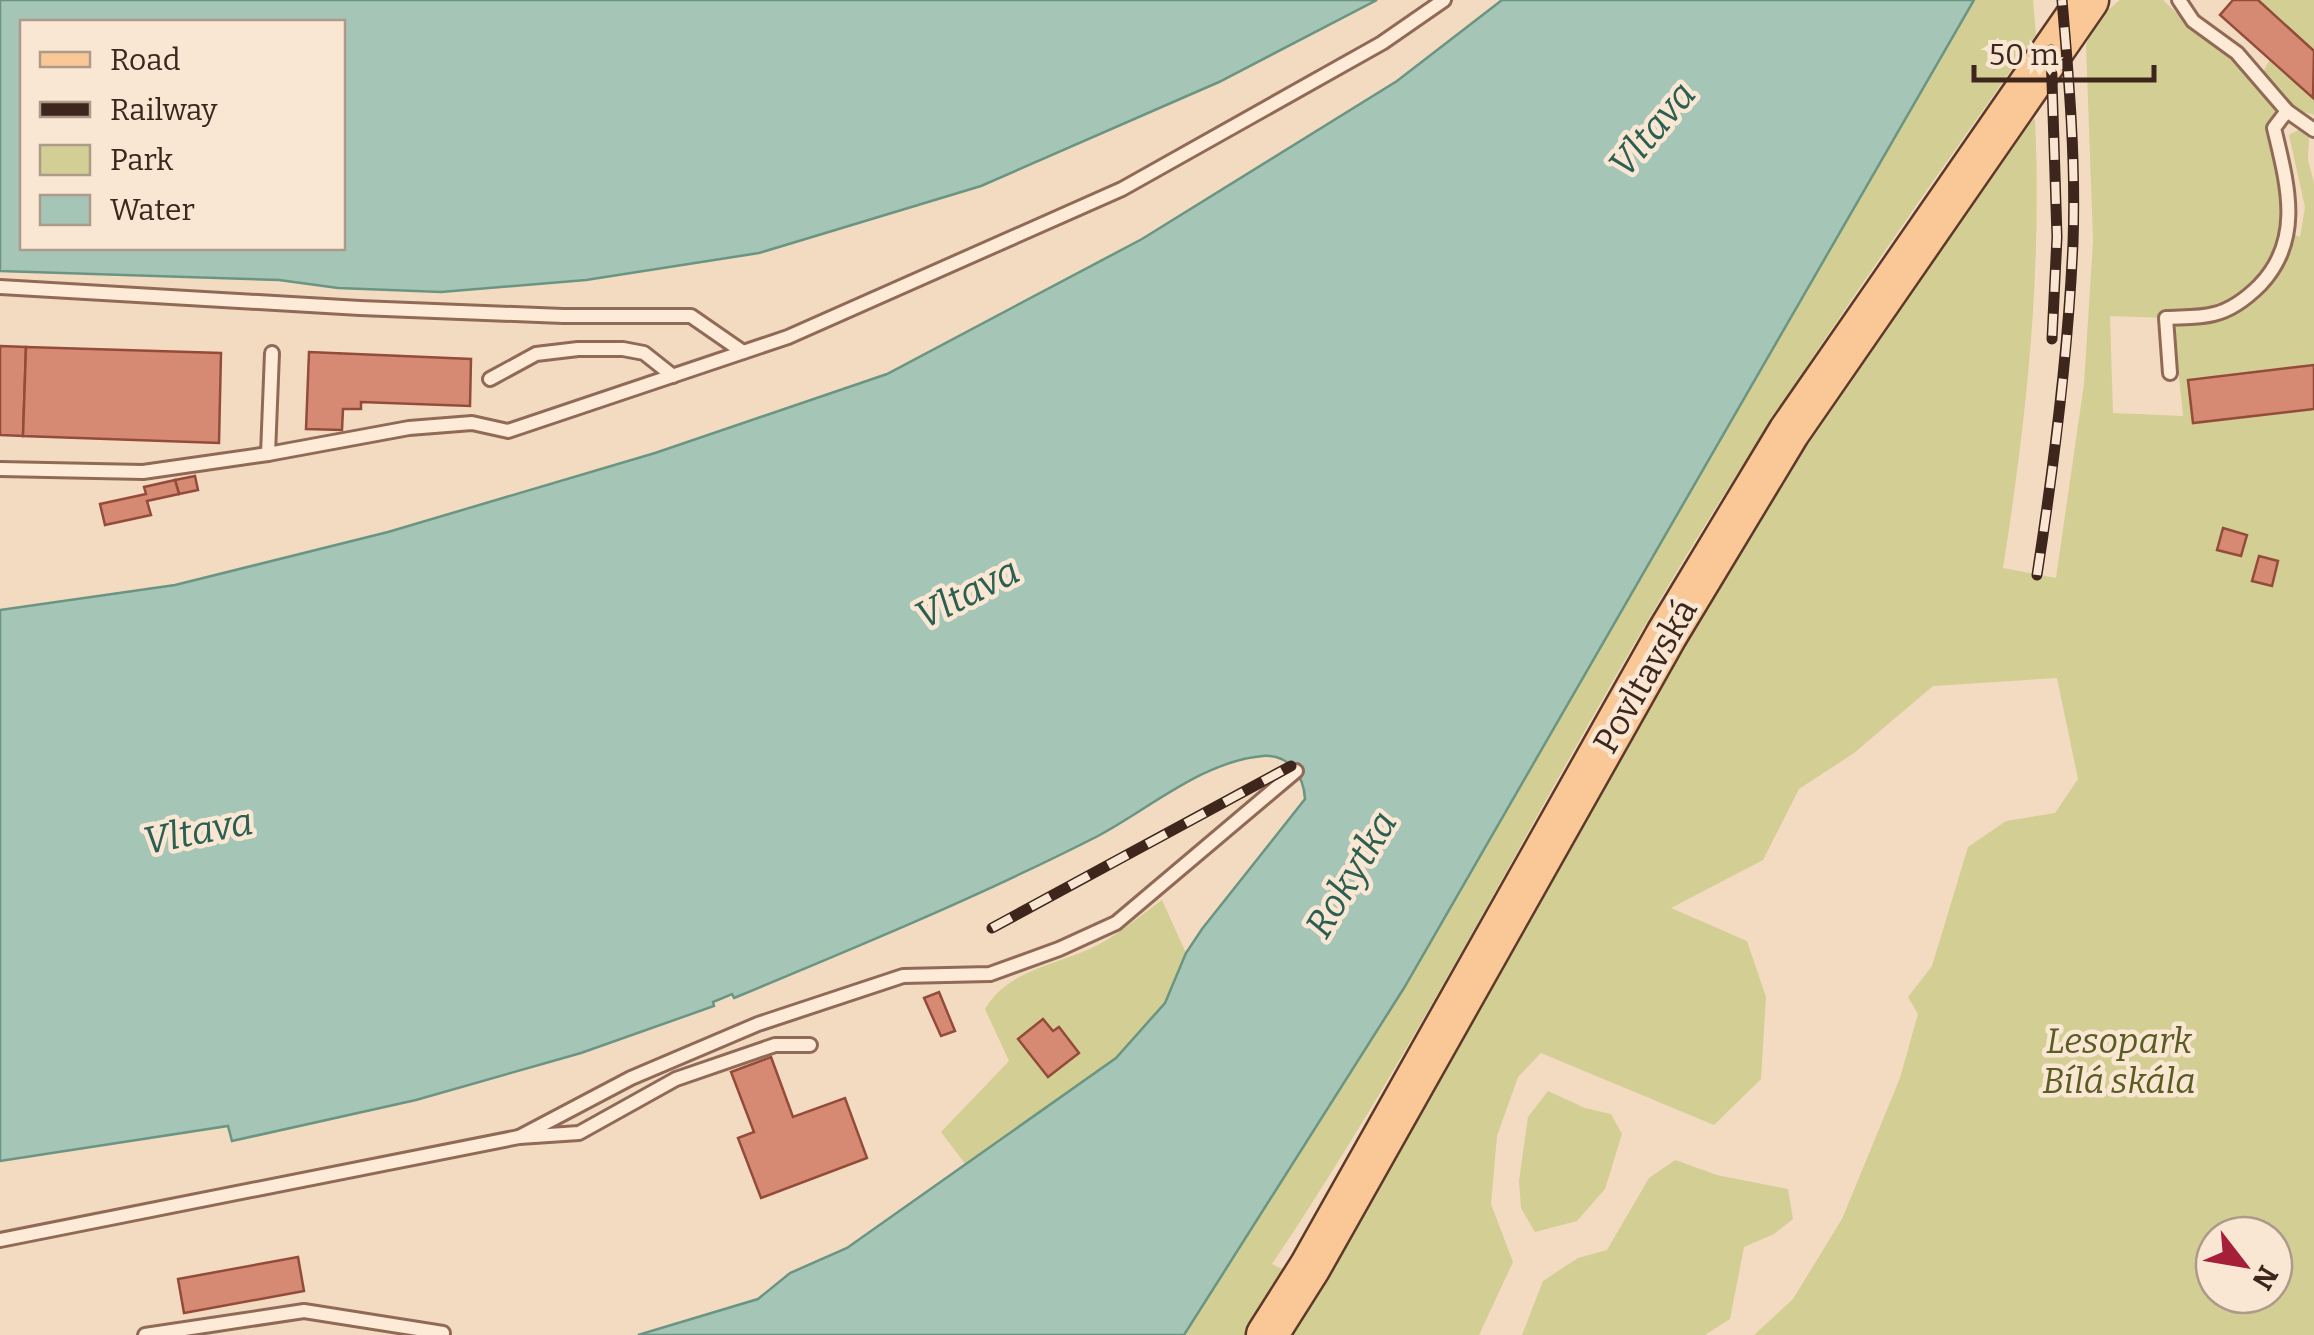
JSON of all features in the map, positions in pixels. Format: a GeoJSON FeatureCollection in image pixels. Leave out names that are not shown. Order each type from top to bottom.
{"type":"FeatureCollection","features":[{"type":"Feature","properties":{"kind":"main road","name":"Povltavská"},"geometry":{"type":"LineString","coordinates":[[1267,1335],[1320,1250],[1668,634],[1789,432],[2088,0]]}},
{"type":"Feature","properties":{"kind":"main road","name":"Povltavská"},"geometry":{"type":"LineString","coordinates":[[2060,42],[2106,0]]}},
{"type":"Feature","properties":{"kind":"lane"},"geometry":{"type":"LineString","coordinates":[[0,469],[144,472],[409,428],[472,423],[508,431],[788,337],[1122,189],[1382,43],[1444,0]]}},
{"type":"Feature","properties":{"kind":"lane"},"geometry":{"type":"LineString","coordinates":[[2179,0],[2193,22],[2236,53],[2287,111],[2314,130]]}},
{"type":"Feature","properties":{"kind":"lane"},"geometry":{"type":"LineString","coordinates":[[2170,373],[2166,318],[2214,314],[2247,298],[2268,276],[2286,243],[2288,184],[2274,128],[2287,111]]}},
{"type":"Feature","properties":{"kind":"lane"},"geometry":{"type":"LineString","coordinates":[[0,287],[360,308],[563,316],[691,316],[743,352]]}},
{"type":"Feature","properties":{"kind":"lane"},"geometry":{"type":"LineString","coordinates":[[490,379],[536,354],[578,349],[644,353],[673,376]]}},
{"type":"Feature","properties":{"kind":"lane"},"geometry":{"type":"LineString","coordinates":[[268,454],[272,353]]}},
{"type":"Feature","properties":{"kind":"lane"},"geometry":{"type":"LineString","coordinates":[[519,1137],[631,1078],[758,1024],[903,976],[990,974],[1059,950],[1116,923],[1296,772]]}},
{"type":"Feature","properties":{"kind":"lane"},"geometry":{"type":"LineString","coordinates":[[0,1240],[519,1137],[580,1133],[676,1079],[775,1045],[810,1045]]}},
{"type":"Feature","properties":{"kind":"lane"},"geometry":{"type":"LineString","coordinates":[[144,1335],[304,1311],[442,1332]]}},
{"type":"Feature","properties":{"kind":"green space"},"geometry":{"type":"Polygon","coordinates":[[[1974,0],[2033,0],[2036,35],[1844,310],[1707,521],[1376,1100],[1272,1264],[1287,1271],[1246,1335],[1185,1335],[1404,988],[1974,0]]]}},
{"type":"Feature","properties":{"kind":"green space","name":"Lesopark Bílá skála"},"geometry":{"type":"Polygon","coordinates":[[[2120,0],[2163,0],[2203,38],[2237,61],[2281,117],[2270,140],[2280,184],[2280,230],[2300,237],[2305,207],[2289,135],[2300,129],[2309,136],[2308,160],[2314,183],[2314,365],[2188,380],[2193,423],[2314,409],[2314,1335],[1754,1335],[1793,1299],[1842,1219],[1900,1078],[1918,1014],[1908,997],[1932,966],[1968,847],[2006,821],[2055,813],[2078,779],[2057,678],[1933,686],[1854,753],[1799,789],[1763,860],[1671,908],[1747,941],[1766,997],[1761,1079],[1714,1125],[1541,1053],[1518,1077],[1497,1136],[1491,1204],[1513,1262],[1479,1335],[1285,1335],[1659,674],[1858,363],[2018,126],[2035,119],[2037,177],[2031,345],[2003,568],[2056,578],[2084,384],[2093,241],[2086,45],[2095,21],[2120,0]],[[2110,316],[2113,413],[2183,416],[2174,326],[2166,318],[2110,316]]]}},
{"type":"Feature","properties":{"kind":"green space"},"geometry":{"type":"Polygon","coordinates":[[[2258,0],[2314,0],[2314,51],[2258,0]]]}},
{"type":"Feature","properties":{"kind":"green space"},"geometry":{"type":"Polygon","coordinates":[[[2270,59],[2314,97],[2314,115],[2293,109],[2263,72],[2270,59]]]}},
{"type":"Feature","properties":{"kind":"green space"},"geometry":{"type":"Polygon","coordinates":[[[1162,900],[1186,953],[1165,1003],[1116,1058],[966,1165],[941,1132],[1009,1061],[985,1009],[995,995],[1021,976],[1098,945],[1162,900]],[[1059,1027],[1018,1039],[1048,1077],[1079,1053],[1059,1027]]]}},
{"type":"Feature","properties":{"kind":"green space"},"geometry":{"type":"Polygon","coordinates":[[[1548,1091],[1585,1108],[1611,1114],[1622,1134],[1605,1189],[1577,1221],[1535,1232],[1521,1208],[1519,1181],[1528,1117],[1548,1091]]]}},
{"type":"Feature","properties":{"kind":"green space"},"geometry":{"type":"Polygon","coordinates":[[[1675,1160],[1717,1175],[1788,1189],[1793,1219],[1774,1234],[1744,1247],[1730,1319],[1705,1335],[1522,1335],[1543,1281],[1578,1258],[1607,1250],[1649,1178],[1675,1160]]]}},
{"type":"Feature","properties":{"kind":"water"},"geometry":{"type":"Polygon","coordinates":[[[0,0],[1377,0],[1219,82],[981,186],[759,253],[586,280],[441,292],[338,288],[279,280],[0,271],[0,0]]]}},
{"type":"Feature","properties":{"kind":"water"},"geometry":{"type":"Polygon","coordinates":[[[1502,0],[1974,0],[1404,988],[1184,1335],[638,1335],[758,1299],[790,1273],[847,1248],[1116,1058],[1165,1003],[1186,953],[1202,929],[1305,799],[1302,782],[1293,768],[1272,756],[1241,760],[1198,776],[1098,836],[872,940],[734,998],[732,994],[713,1002],[714,1006],[581,1053],[416,1100],[232,1141],[228,1126],[0,1161],[0,610],[175,585],[388,532],[655,453],[887,374],[1142,239],[1397,81],[1502,0]]]}},
{"type":"Feature","properties":{"kind":"building"},"geometry":{"type":"Polygon","coordinates":[[[2233,0],[2258,0],[2314,51],[2313,98],[2220,15],[2233,0]]]}},
{"type":"Feature","properties":{"kind":"building"},"geometry":{"type":"Polygon","coordinates":[[[0,346],[26,347],[23,436],[0,435],[0,346]]]}},
{"type":"Feature","properties":{"kind":"building"},"geometry":{"type":"Polygon","coordinates":[[[26,347],[221,353],[219,443],[23,436],[26,347]]]}},
{"type":"Feature","properties":{"kind":"building"},"geometry":{"type":"Polygon","coordinates":[[[309,352],[471,359],[470,406],[361,402],[361,409],[343,409],[342,430],[306,429],[309,352]]]}},
{"type":"Feature","properties":{"kind":"building"},"geometry":{"type":"Polygon","coordinates":[[[2314,365],[2314,409],[2193,423],[2188,380],[2314,365]]]}},
{"type":"Feature","properties":{"kind":"building"},"geometry":{"type":"Polygon","coordinates":[[[195,476],[198,490],[179,494],[175,480],[195,476]]]}},
{"type":"Feature","properties":{"kind":"building"},"geometry":{"type":"Polygon","coordinates":[[[175,480],[179,494],[147,501],[151,515],[105,525],[100,504],[146,494],[144,487],[175,480]]]}},
{"type":"Feature","properties":{"kind":"building"},"geometry":{"type":"Polygon","coordinates":[[[2223,528],[2247,535],[2241,556],[2217,550],[2223,528]]]}},
{"type":"Feature","properties":{"kind":"building"},"geometry":{"type":"Polygon","coordinates":[[[2259,556],[2278,561],[2272,586],[2252,581],[2259,556]]]}},
{"type":"Feature","properties":{"kind":"building"},"geometry":{"type":"Polygon","coordinates":[[[939,992],[955,1031],[941,1036],[924,998],[939,992]]]}},
{"type":"Feature","properties":{"kind":"building"},"geometry":{"type":"Polygon","coordinates":[[[1043,1019],[1053,1031],[1059,1027],[1079,1053],[1048,1077],[1018,1039],[1043,1019]]]}},
{"type":"Feature","properties":{"kind":"building"},"geometry":{"type":"Polygon","coordinates":[[[771,1057],[793,1117],[845,1098],[867,1158],[761,1198],[738,1138],[754,1132],[731,1072],[771,1057]]]}},
{"type":"Feature","properties":{"kind":"building"},"geometry":{"type":"Polygon","coordinates":[[[298,1257],[304,1291],[184,1313],[178,1279],[298,1257]]]}},
{"type":"Feature","properties":{"kind":"railway"},"geometry":{"type":"LineString","coordinates":[[2037,575],[2060,410],[2073,243],[2073,152],[2062,0]]}},
{"type":"Feature","properties":{"kind":"railway"},"geometry":{"type":"LineString","coordinates":[[2051,50],[2057,237],[2052,339]]}},
{"type":"Feature","properties":{"kind":"railway"},"geometry":{"type":"LineString","coordinates":[[992,928],[1291,766]]}},
{"type":"Feature","properties":{"kind":"water label","name":"Vltava"},"geometry":{"type":"Point","coordinates":[1652,129]}},
{"type":"Feature","properties":{"kind":"water label","name":"Vltava"},"geometry":{"type":"Point","coordinates":[967,593]}},
{"type":"Feature","properties":{"kind":"water label","name":"Vltava"},"geometry":{"type":"Point","coordinates":[198,831]}},
{"type":"Feature","properties":{"kind":"water label","name":"Rokytka"},"geometry":{"type":"Point","coordinates":[1351,874]}}]}
